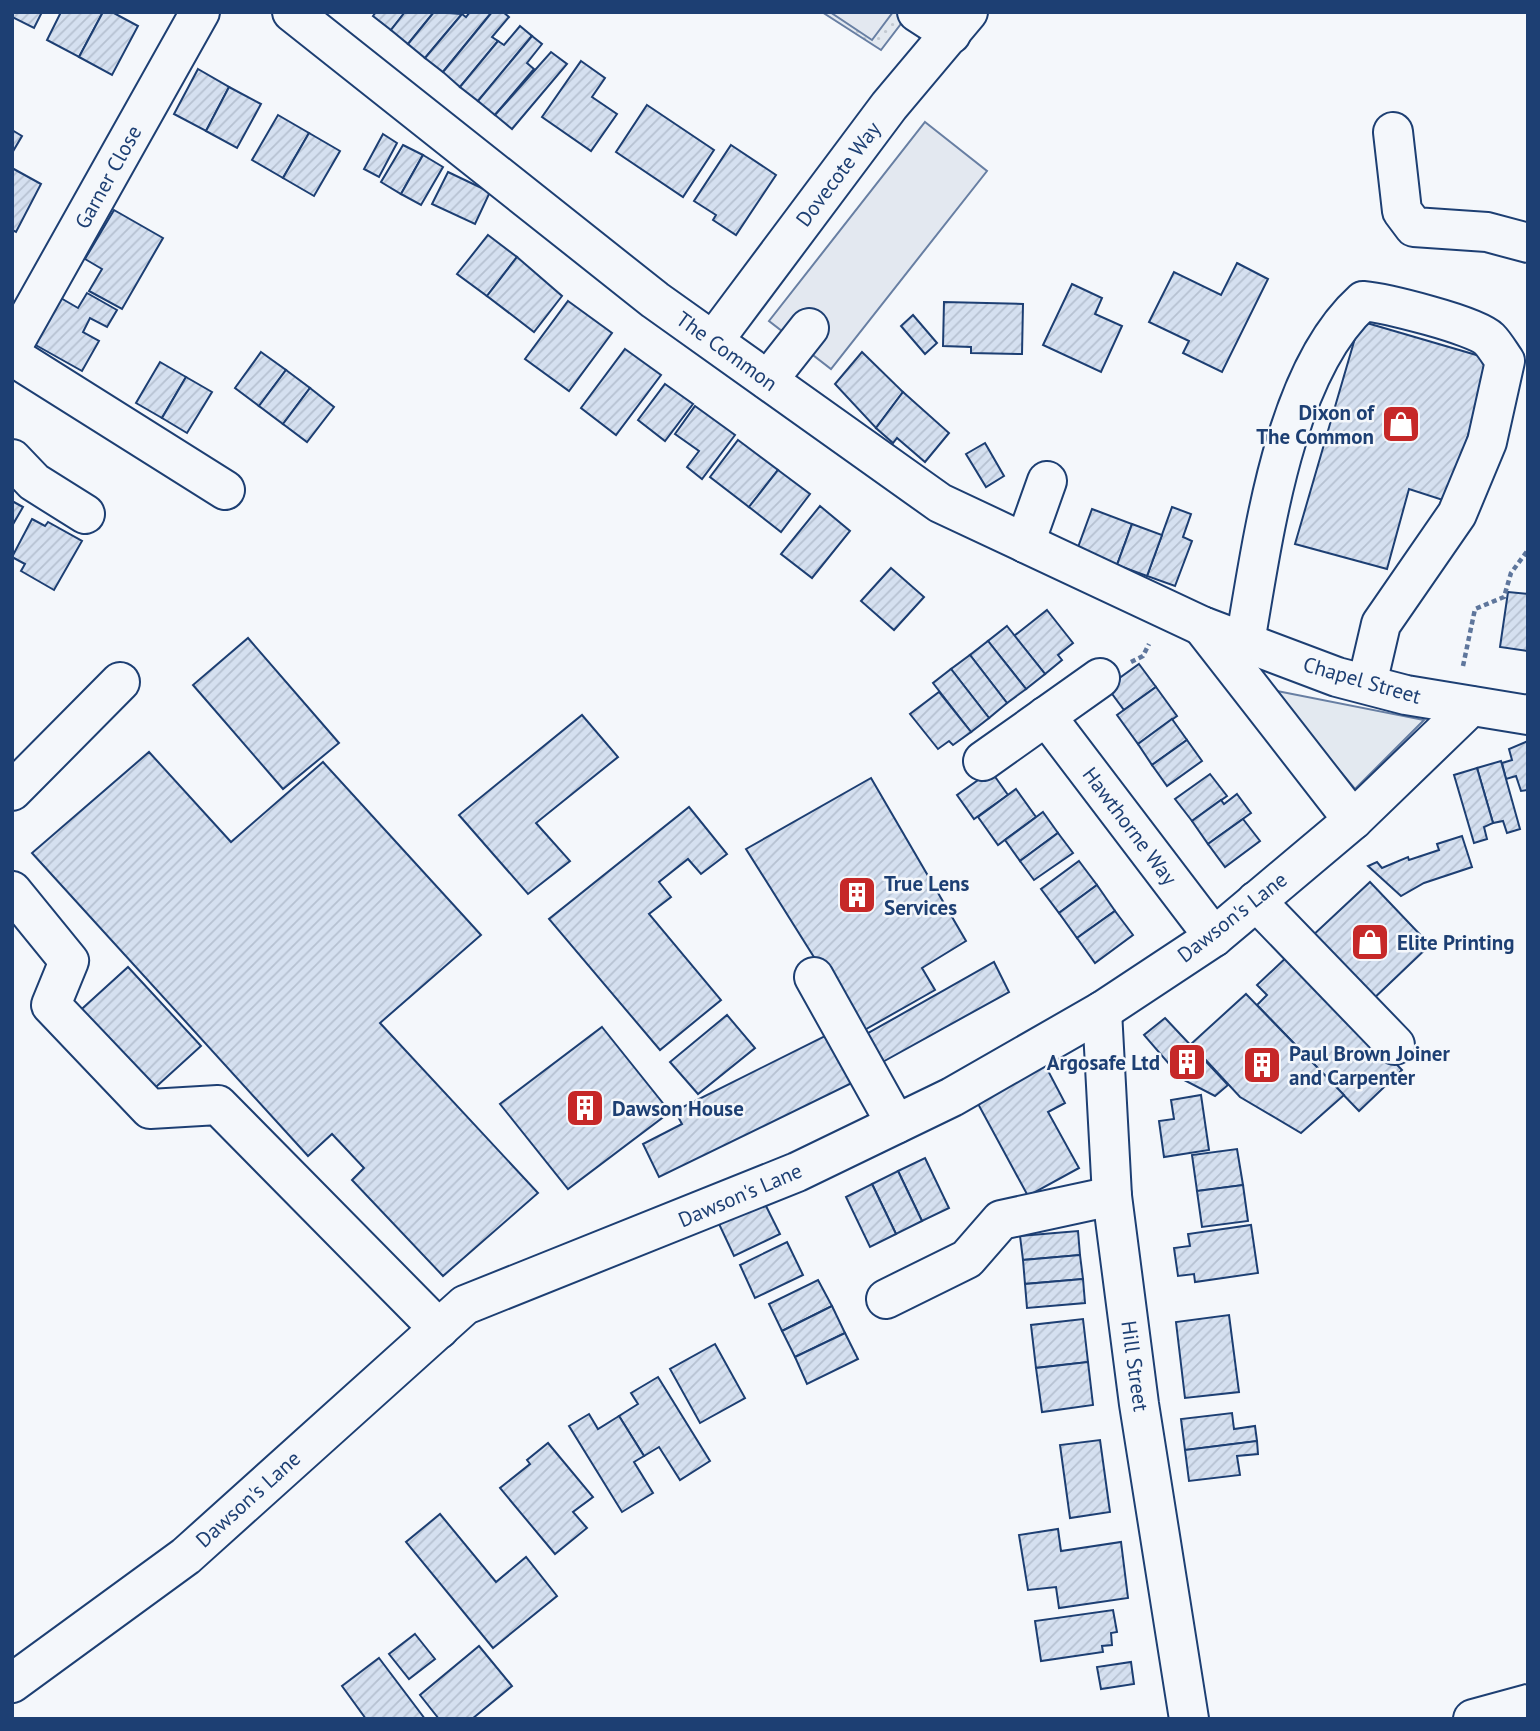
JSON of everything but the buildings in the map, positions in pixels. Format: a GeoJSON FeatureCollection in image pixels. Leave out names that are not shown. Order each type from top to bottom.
{"type":"FeatureCollection","features":[{"type":"Feature","properties":{"kind":"street","name":"Garner Close"},"geometry":{"type":"LineString","coordinates":[[200,12],[13,346],[225,490]]}},
{"type":"Feature","properties":{"kind":"street","name":"The Common"},"geometry":{"type":"LineString","coordinates":[[292,12],[655,300],[940,503],[1202,626]]}},
{"type":"Feature","properties":{"kind":"street"},"geometry":{"type":"LineString","coordinates":[[917,12],[959,23]]}},
{"type":"Feature","properties":{"kind":"street","name":"Dovecote Way"},"geometry":{"type":"LineString","coordinates":[[714,340],[889,106],[959,23]]}},
{"type":"Feature","properties":{"kind":"street"},"geometry":{"type":"LineString","coordinates":[[1393,132],[1402,211],[1414,227],[1488,232],[1528,243]]}},
{"type":"Feature","properties":{"kind":"street"},"geometry":{"type":"LineString","coordinates":[[1245,642],[1265,526],[1282,462],[1306,388],[1343,319],[1363,301],[1389,303],[1437,318],[1487,337],[1505,361],[1487,442],[1457,514],[1381,624],[1367,684]]}},
{"type":"Feature","properties":{"kind":"street"},"geometry":{"type":"LineString","coordinates":[[768,380],[809,328]]}},
{"type":"Feature","properties":{"kind":"street"},"geometry":{"type":"LineString","coordinates":[[12,459],[34,482],[85,514]]}},
{"type":"Feature","properties":{"kind":"street"},"geometry":{"type":"LineString","coordinates":[[1025,543],[1046,481]]}},
{"type":"Feature","properties":{"kind":"street"},"geometry":{"type":"LineString","coordinates":[[1202,626],[1353,820]]}},
{"type":"Feature","properties":{"kind":"street","name":"Chapel Street"},"geometry":{"type":"LineString","coordinates":[[1202,626],[1338,677],[1471,706],[1528,715]]}},
{"type":"Feature","properties":{"kind":"street"},"geometry":{"type":"LineString","coordinates":[[983,761],[1100,678]]}},
{"type":"Feature","properties":{"kind":"street"},"geometry":{"type":"LineString","coordinates":[[12,791],[120,682]]}},
{"type":"Feature","properties":{"kind":"street","name":"Dawson's Lane"},"geometry":{"type":"LineString","coordinates":[[12,1683],[186,1556],[466,1306],[797,1172],[952,1097],[1102,1011],[1214,937],[1353,820],[1471,706]]}},
{"type":"Feature","properties":{"kind":"street","name":"Hawthorne Way"},"geometry":{"type":"LineString","coordinates":[[1046,716],[1214,937]]}},
{"type":"Feature","properties":{"kind":"street"},"geometry":{"type":"LineString","coordinates":[[12,891],[69,961],[51,1005],[150,1109],[218,1105],[439,1329]]}},
{"type":"Feature","properties":{"kind":"street"},"geometry":{"type":"LineString","coordinates":[[1256,901],[1395,1045]]}},
{"type":"Feature","properties":{"kind":"street"},"geometry":{"type":"LineString","coordinates":[[814,977],[896,1124]]}},
{"type":"Feature","properties":{"kind":"street","name":"Hill Street"},"geometry":{"type":"LineString","coordinates":[[1102,1011],[1112,1196],[1139,1404],[1189,1719]]}},
{"type":"Feature","properties":{"kind":"street"},"geometry":{"type":"LineString","coordinates":[[886,1298],[967,1259],[1001,1220],[1112,1196]]}},
{"type":"Feature","properties":{"kind":"street"},"geometry":{"type":"LineString","coordinates":[[1472,1719],[1528,1704]]}},
{"type":"Feature","properties":{"kind":"path"},"geometry":{"type":"LineString","coordinates":[[1471,706],[1462,664],[1475,609],[1504,597],[1511,573],[1528,550]]}},
{"type":"Feature","properties":{"kind":"path"},"geometry":{"type":"LineString","coordinates":[[1100,678],[1143,656],[1168,609]]}},
{"type":"Feature","properties":{"kind":"shaded area"},"geometry":{"type":"Polygon","coordinates":[[[822,12],[910,12],[881,50],[822,12]]]}},
{"type":"Feature","properties":{"kind":"shaded area"},"geometry":{"type":"Polygon","coordinates":[[[830,12],[893,12],[872,40],[830,12]]]}},
{"type":"Feature","properties":{"kind":"shaded area"},"geometry":{"type":"Polygon","coordinates":[[[925,122],[987,171],[831,369],[769,321],[925,122]]]}},
{"type":"Feature","properties":{"kind":"shaded area"},"geometry":{"type":"Polygon","coordinates":[[[1272,690],[1424,720],[1355,789],[1272,690]]]}},
{"type":"Feature","properties":{"kind":"place","name":"Dixon of The Common"},"geometry":{"type":"Point","coordinates":[1401,424]}},
{"type":"Feature","properties":{"kind":"place","name":"True Lens Services"},"geometry":{"type":"Point","coordinates":[857,895]}},
{"type":"Feature","properties":{"kind":"place","name":"Elite Printing"},"geometry":{"type":"Point","coordinates":[1370,942]}},
{"type":"Feature","properties":{"kind":"place","name":"Argosafe Ltd"},"geometry":{"type":"Point","coordinates":[1187,1062]}},
{"type":"Feature","properties":{"kind":"place","name":"Paul Brown Joiner and Carpenter"},"geometry":{"type":"Point","coordinates":[1262,1065]}},
{"type":"Feature","properties":{"kind":"place","name":"Dawson House"},"geometry":{"type":"Point","coordinates":[585,1108]}}]}
